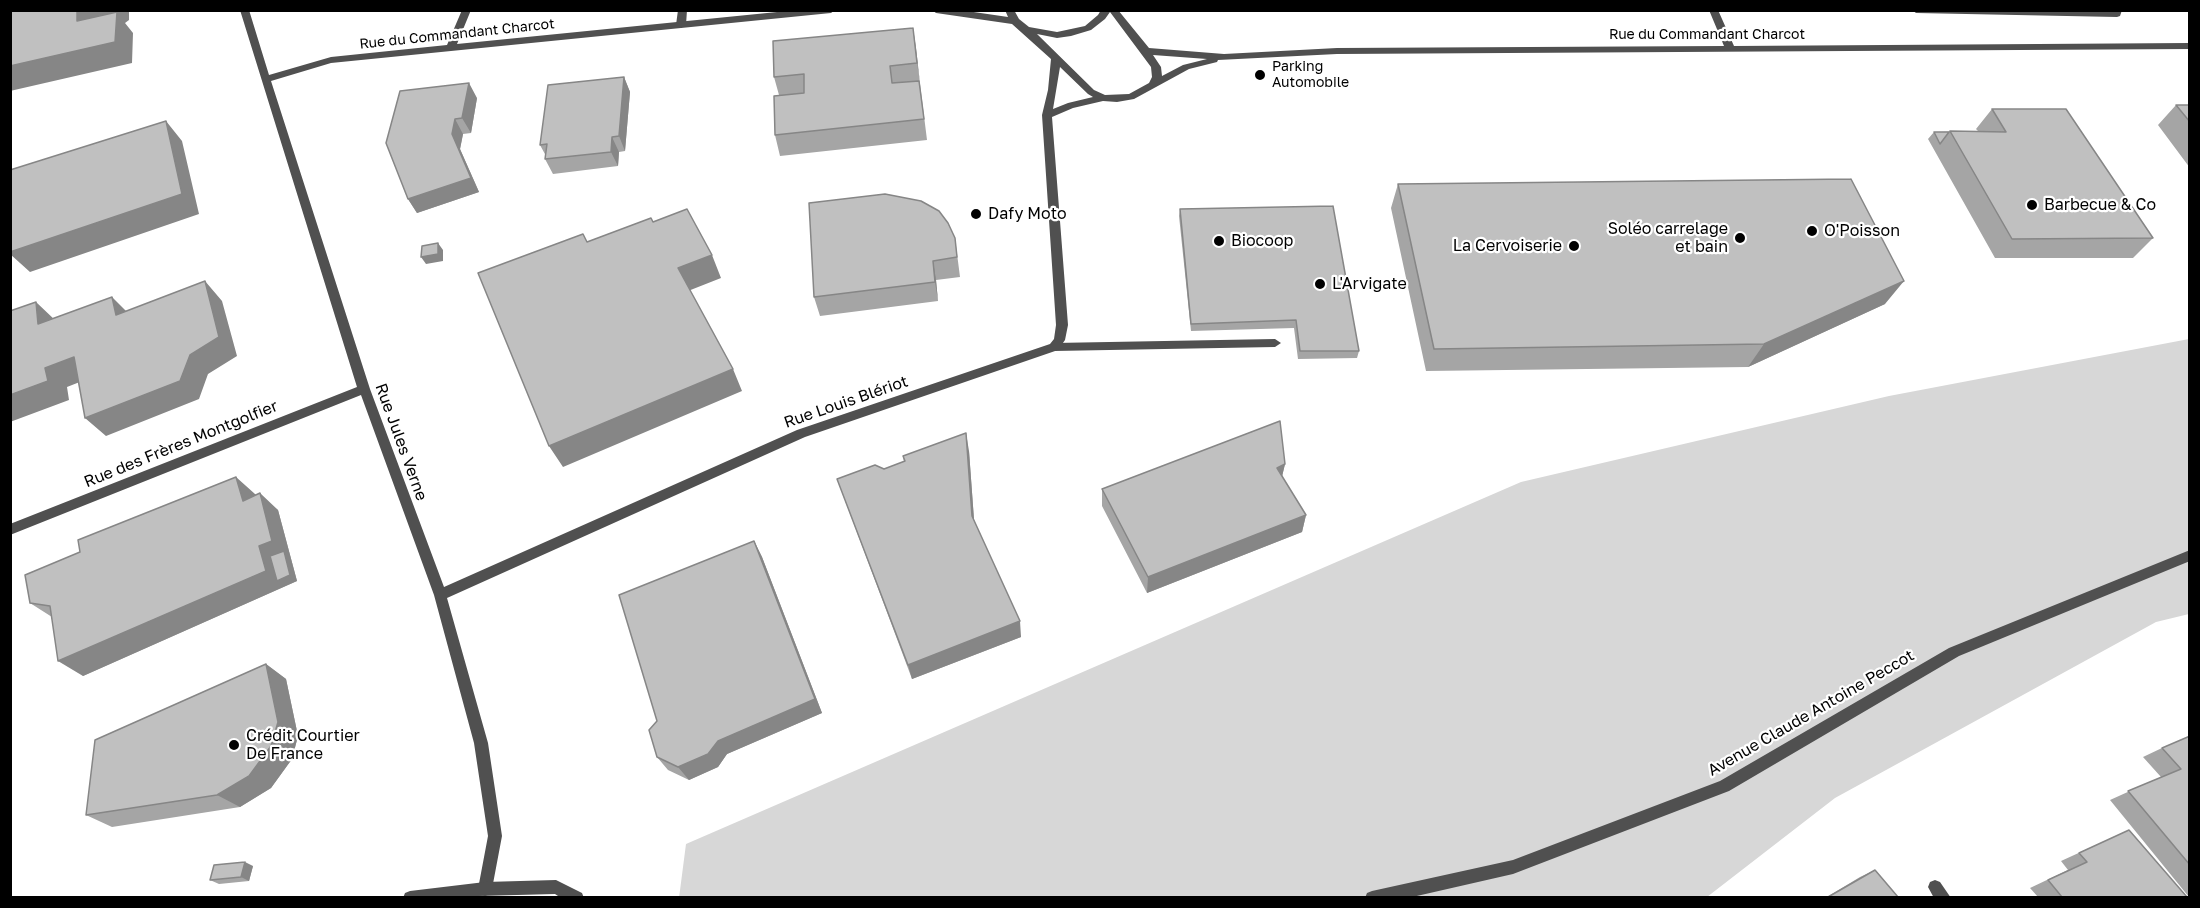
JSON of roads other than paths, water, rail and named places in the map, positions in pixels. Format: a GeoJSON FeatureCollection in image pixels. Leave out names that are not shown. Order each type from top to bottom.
{"type":"FeatureCollection","features":[{"type":"Feature","properties":{"kind":"street","name":"Rue Jules Verne"},"geometry":{"type":"LineString","coordinates":[[244,10],[364,389],[440,595],[481,743],[495,836],[485,890]]}},
{"type":"Feature","properties":{"kind":"street"},"geometry":{"type":"LineString","coordinates":[[451,46],[467,10]]}},
{"type":"Feature","properties":{"kind":"street"},"geometry":{"type":"LineString","coordinates":[[681,26],[683,10]]}},
{"type":"Feature","properties":{"kind":"street","name":"Rue du Commandant Charcot"},"geometry":{"type":"LineString","coordinates":[[266,79],[331,60],[451,46],[831,10]]}},
{"type":"Feature","properties":{"kind":"street"},"geometry":{"type":"LineString","coordinates":[[936,10],[1015,21]]}},
{"type":"Feature","properties":{"kind":"street"},"geometry":{"type":"LineString","coordinates":[[1009,10],[1015,21],[1056,58],[1081,85],[1103,98]]}},
{"type":"Feature","properties":{"kind":"street"},"geometry":{"type":"LineString","coordinates":[[1026,29],[1046,34],[1079,32],[1096,23],[1106,10]]}},
{"type":"Feature","properties":{"kind":"street"},"geometry":{"type":"LineString","coordinates":[[1113,10],[1156,67],[1157,76],[1152,85]]}},
{"type":"Feature","properties":{"kind":"street"},"geometry":{"type":"LineString","coordinates":[[1713,10],[1730,48]]}},
{"type":"Feature","properties":{"kind":"street"},"geometry":{"type":"LineString","coordinates":[[1916,10],[2117,14],[2118,10]]}},
{"type":"Feature","properties":{"kind":"street","name":"Rue du Commandant Charcot"},"geometry":{"type":"LineString","coordinates":[[1146,51],[1224,57],[1337,51],[2190,46]]}},
{"type":"Feature","properties":{"kind":"street","name":"Rue du Commandant Charcot"},"geometry":{"type":"LineString","coordinates":[[1103,98],[1131,97],[1186,67],[1224,57]]}},
{"type":"Feature","properties":{"kind":"street"},"geometry":{"type":"LineString","coordinates":[[1054,347],[1059,340],[1062,325],[1047,115],[1053,90],[1056,58]]}},
{"type":"Feature","properties":{"kind":"street"},"geometry":{"type":"LineString","coordinates":[[1047,115],[1071,105],[1103,98]]}},
{"type":"Feature","properties":{"kind":"street"},"geometry":{"type":"LineString","coordinates":[[1054,347],[1275,343]]}},
{"type":"Feature","properties":{"kind":"street","name":"Rue Louis Blériot"},"geometry":{"type":"LineString","coordinates":[[440,595],[801,433],[1054,347]]}},
{"type":"Feature","properties":{"kind":"street","name":"Rue des Frères Montgolfier"},"geometry":{"type":"LineString","coordinates":[[10,530],[364,389]]}},
{"type":"Feature","properties":{"kind":"street","name":"Avenue Claude Antoine Peccot"},"geometry":{"type":"LineString","coordinates":[[1372,897],[1514,867],[1724,786],[1954,652],[2190,555]]}},
{"type":"Feature","properties":{"kind":"street"},"geometry":{"type":"LineString","coordinates":[[410,897],[485,890],[556,887],[577,897]]}},
{"type":"Feature","properties":{"kind":"place","name":"Parking Automobile"},"geometry":{"type":"Point","coordinates":[1260,75]}},
{"type":"Feature","properties":{"kind":"place","name":"Barbecue & Co"},"geometry":{"type":"Point","coordinates":[2032,205]}},
{"type":"Feature","properties":{"kind":"place","name":"Dafy Moto"},"geometry":{"type":"Point","coordinates":[976,214]}},
{"type":"Feature","properties":{"kind":"place","name":"O'Poisson"},"geometry":{"type":"Point","coordinates":[1812,231]}},
{"type":"Feature","properties":{"kind":"place","name":"Soléo carrelage et bain"},"geometry":{"type":"Point","coordinates":[1740,238]}},
{"type":"Feature","properties":{"kind":"place","name":"Biocoop"},"geometry":{"type":"Point","coordinates":[1219,241]}},
{"type":"Feature","properties":{"kind":"place","name":"La Cervoiserie"},"geometry":{"type":"Point","coordinates":[1574,246]}},
{"type":"Feature","properties":{"kind":"place","name":"L'Arvigate"},"geometry":{"type":"Point","coordinates":[1320,284]}},
{"type":"Feature","properties":{"kind":"place","name":"Crédit Courtier De France"},"geometry":{"type":"Point","coordinates":[234,745]}}]}
